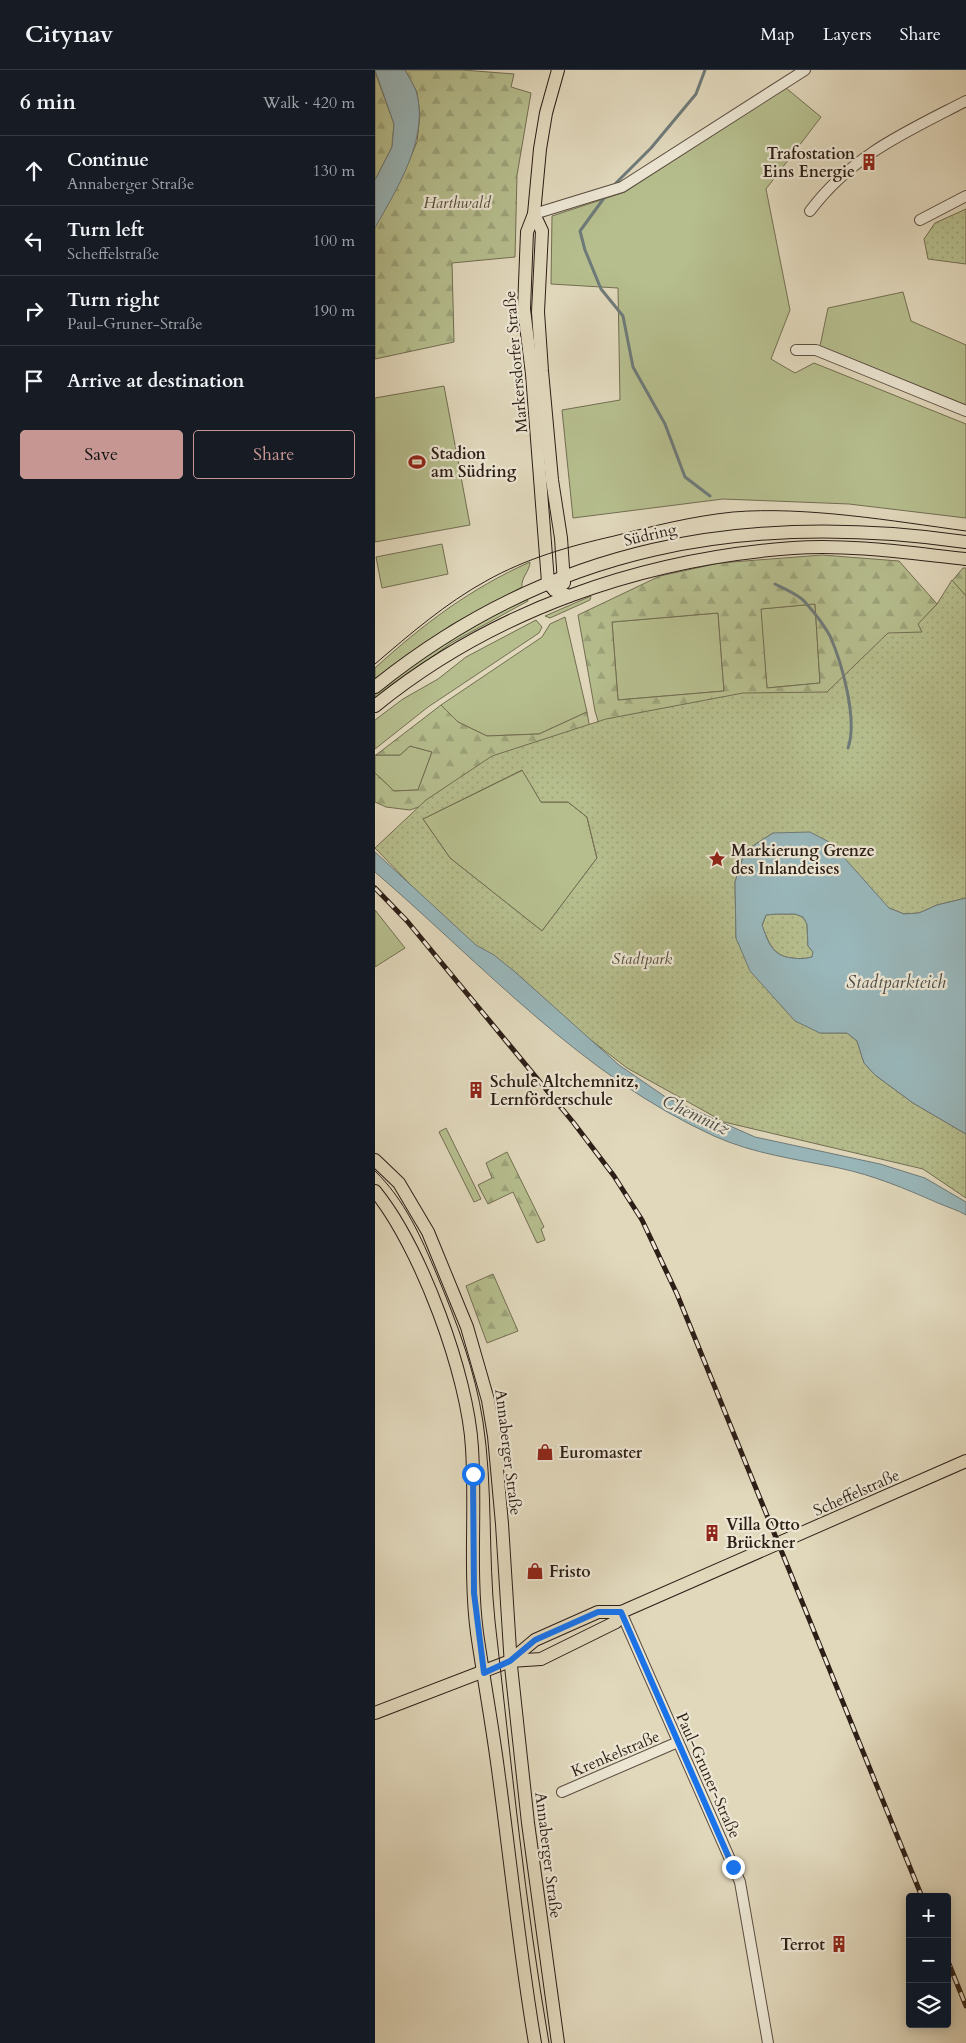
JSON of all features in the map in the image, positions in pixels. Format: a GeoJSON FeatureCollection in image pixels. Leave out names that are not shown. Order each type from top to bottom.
{"type":"FeatureCollection","features":[{"type":"Feature","properties":{"kind":"main road"},"geometry":{"type":"LineString","coordinates":[[534,214],[540,149],[558,70]]}},
{"type":"Feature","properties":{"kind":"main road","name":"Markersdorfer Straße"},"geometry":{"type":"LineString","coordinates":[[534,214],[542,231],[538,312],[552,480],[565,576],[560,597]]}},
{"type":"Feature","properties":{"kind":"main road","name":"Markersdorfer Straße"},"geometry":{"type":"LineString","coordinates":[[534,214],[527,232],[524,309],[533,384],[548,582]]}},
{"type":"Feature","properties":{"kind":"main road","name":"Südring"},"geometry":{"type":"LineString","coordinates":[[375,687],[449,633],[495,606],[548,582],[652,549],[741,535],[849,531],[966,542]]}},
{"type":"Feature","properties":{"kind":"main road"},"geometry":{"type":"LineString","coordinates":[[375,706],[414,677],[484,634],[560,597],[658,568],[718,557],[794,548],[845,548],[966,559]]}},
{"type":"Feature","properties":{"kind":"main road"},"geometry":{"type":"LineString","coordinates":[[548,582],[560,597]]}},
{"type":"Feature","properties":{"kind":"main road","name":"Annaberger Straße"},"geometry":{"type":"LineString","coordinates":[[375,1160],[399,1183],[428,1232],[467,1327],[483,1378],[494,1436],[510,1661],[526,1805],[558,2043]]}},
{"type":"Feature","properties":{"kind":"main road"},"geometry":{"type":"LineString","coordinates":[[375,1191],[394,1217],[414,1256],[447,1336],[464,1392],[472,1446],[474,1593],[490,1670],[535,2043]]}},
{"type":"Feature","properties":{"kind":"main road","name":"Scheffelstraße"},"geometry":{"type":"LineString","coordinates":[[375,1714],[510,1661],[535,1640],[598,1612],[621,1612],[966,1461]]}},
{"type":"Feature","properties":{"kind":"main road","name":"Scheffelstraße"},"geometry":{"type":"LineString","coordinates":[[510,1661],[541,1659],[616,1622],[621,1612]]}},
{"type":"Feature","properties":{"kind":"street"},"geometry":{"type":"LineString","coordinates":[[534,214],[598,196],[622,187],[805,70]]}},
{"type":"Feature","properties":{"kind":"street"},"geometry":{"type":"LineString","coordinates":[[810,211],[839,177],[875,148],[966,101]]}},
{"type":"Feature","properties":{"kind":"street"},"geometry":{"type":"LineString","coordinates":[[920,220],[966,196]]}},
{"type":"Feature","properties":{"kind":"street"},"geometry":{"type":"LineString","coordinates":[[796,350],[816,350],[966,411]]}},
{"type":"Feature","properties":{"kind":"street","name":"Paul-Gruner-Straße"},"geometry":{"type":"LineString","coordinates":[[621,1612],[740,1882],[768,2043]]}},
{"type":"Feature","properties":{"kind":"street","name":"Krenkelstraße"},"geometry":{"type":"LineString","coordinates":[[563,1792],[678,1742]]}},
{"type":"Feature","properties":{"kind":"green space","name":"Harthwald"},"geometry":{"type":"Polygon","coordinates":[[[405,70],[463,70],[514,74],[511,87],[531,93],[517,175],[515,257],[452,263],[454,342],[375,359],[375,226],[401,179],[417,142],[420,115],[417,92],[405,70]]]}},
{"type":"Feature","properties":{"kind":"green space"},"geometry":{"type":"Polygon","coordinates":[[[375,72],[394,124],[392,147],[375,180],[375,72]]]}},
{"type":"Feature","properties":{"kind":"green space"},"geometry":{"type":"Polygon","coordinates":[[[786,88],[821,117],[766,189],[790,310],[771,359],[795,373],[814,363],[966,424],[966,518],[849,504],[723,499],[573,518],[562,410],[620,400],[618,288],[551,284],[552,216],[625,192],[786,88]]]}},
{"type":"Feature","properties":{"kind":"green space"},"geometry":{"type":"Polygon","coordinates":[[[966,209],[966,264],[928,259],[924,239],[935,223],[966,209]]]}},
{"type":"Feature","properties":{"kind":"green space"},"geometry":{"type":"Polygon","coordinates":[[[903,292],[911,321],[966,345],[966,405],[820,346],[828,308],[903,292]]]}},
{"type":"Feature","properties":{"kind":"green space","name":"Stadion am Südring"},"geometry":{"type":"Polygon","coordinates":[[[444,386],[470,525],[375,542],[375,398],[444,386]]]}},
{"type":"Feature","properties":{"kind":"green space"},"geometry":{"type":"Polygon","coordinates":[[[442,544],[448,574],[382,588],[376,557],[442,544]]]}},
{"type":"Feature","properties":{"kind":"green space"},"geometry":{"type":"Polygon","coordinates":[[[822,555],[899,561],[937,604],[919,624],[926,643],[966,898],[773,833],[755,845],[609,759],[595,711],[578,615],[660,576],[719,563],[822,555]],[[815,604],[761,609],[767,688],[820,683],[815,604]],[[718,613],[612,622],[618,700],[724,691],[718,613]]]}},
{"type":"Feature","properties":{"kind":"green space"},"geometry":{"type":"Polygon","coordinates":[[[530,562],[522,587],[451,625],[375,680],[375,668],[429,622],[487,583],[530,562]]]}},
{"type":"Feature","properties":{"kind":"green space"},"geometry":{"type":"Polygon","coordinates":[[[963,568],[966,568],[966,596],[952,581],[963,568]]]}},
{"type":"Feature","properties":{"kind":"green space","name":"Stadtpark"},"geometry":{"type":"Polygon","coordinates":[[[952,580],[966,596],[966,898],[937,905],[919,913],[904,914],[889,908],[874,894],[773,833],[745,851],[735,882],[736,938],[820,1033],[847,1033],[857,1041],[864,1063],[875,1075],[913,1103],[966,1134],[966,1198],[923,1169],[724,1122],[627,1068],[471,947],[375,848],[426,800],[492,756],[606,719],[743,693],[827,692],[888,633],[922,632],[918,624],[937,604],[952,580]],[[522,770],[423,819],[450,858],[542,931],[597,858],[587,817],[568,802],[541,802],[522,770]]]}},
{"type":"Feature","properties":{"kind":"green space"},"geometry":{"type":"Polygon","coordinates":[[[591,596],[590,600],[550,618],[545,616],[591,596]]]}},
{"type":"Feature","properties":{"kind":"green space"},"geometry":{"type":"Polygon","coordinates":[[[527,597],[528,601],[451,643],[375,699],[375,693],[429,652],[527,597]]]}},
{"type":"Feature","properties":{"kind":"green space"},"geometry":{"type":"Polygon","coordinates":[[[815,604],[820,683],[767,688],[760,609],[815,604]]]}},
{"type":"Feature","properties":{"kind":"green space"},"geometry":{"type":"Polygon","coordinates":[[[718,613],[724,691],[618,700],[612,622],[718,613]]]}},
{"type":"Feature","properties":{"kind":"green space"},"geometry":{"type":"Polygon","coordinates":[[[565,617],[587,712],[539,734],[487,736],[458,722],[441,705],[542,637],[550,624],[565,617]]]}},
{"type":"Feature","properties":{"kind":"green space"},"geometry":{"type":"Polygon","coordinates":[[[536,620],[542,627],[539,633],[428,707],[375,749],[375,720],[403,699],[438,679],[466,657],[536,620]]]}},
{"type":"Feature","properties":{"kind":"green space"},"geometry":{"type":"Polygon","coordinates":[[[441,705],[458,722],[487,736],[539,734],[587,712],[597,770],[597,858],[587,817],[568,802],[541,802],[523,770],[410,810],[386,807],[375,802],[375,773],[394,791],[418,790],[432,752],[410,746],[400,755],[376,755],[441,705]]]}},
{"type":"Feature","properties":{"kind":"green space"},"geometry":{"type":"Polygon","coordinates":[[[410,746],[432,752],[418,790],[394,791],[375,773],[375,755],[400,755],[410,746]]]}},
{"type":"Feature","properties":{"kind":"green space"},"geometry":{"type":"Polygon","coordinates":[[[523,770],[541,802],[568,802],[587,817],[597,858],[542,931],[450,858],[423,819],[523,770]]]}},
{"type":"Feature","properties":{"kind":"green space"},"geometry":{"type":"Polygon","coordinates":[[[375,910],[405,948],[375,967],[375,910]]]}},
{"type":"Feature","properties":{"kind":"green space"},"geometry":{"type":"Polygon","coordinates":[[[795,914],[803,917],[807,924],[808,946],[813,952],[812,957],[800,959],[785,957],[772,947],[762,926],[766,915],[795,914]]]}},
{"type":"Feature","properties":{"kind":"green space"},"geometry":{"type":"Polygon","coordinates":[[[446,1128],[481,1199],[474,1202],[439,1132],[446,1128]]]}},
{"type":"Feature","properties":{"kind":"green space"},"geometry":{"type":"Polygon","coordinates":[[[507,1152],[544,1227],[541,1229],[545,1240],[537,1243],[513,1192],[488,1204],[478,1185],[492,1178],[486,1163],[507,1152]]]}},
{"type":"Feature","properties":{"kind":"green space"},"geometry":{"type":"Polygon","coordinates":[[[493,1274],[518,1331],[487,1343],[466,1286],[493,1274]]]}},
{"type":"Feature","properties":{"kind":"water"},"geometry":{"type":"Polygon","coordinates":[[[375,70],[405,70],[417,94],[419,112],[418,129],[408,164],[375,228],[375,180],[392,147],[394,124],[375,70]]]}},
{"type":"Feature","properties":{"kind":"water","name":"Stadtparkteich"},"geometry":{"type":"Polygon","coordinates":[[[810,832],[831,843],[889,908],[904,914],[919,913],[937,905],[966,898],[966,1134],[913,1103],[875,1075],[864,1063],[857,1041],[847,1033],[820,1033],[795,1021],[750,971],[736,938],[735,882],[745,851],[773,833],[810,832]],[[795,914],[766,915],[762,925],[766,937],[775,951],[785,957],[797,959],[812,957],[813,952],[808,946],[807,924],[803,917],[795,914]]]}},
{"type":"Feature","properties":{"kind":"water","name":"Chemnitz"},"geometry":{"type":"Polygon","coordinates":[[[375,852],[476,945],[494,955],[514,971],[619,1065],[667,1098],[755,1137],[880,1164],[925,1178],[966,1202],[966,1215],[877,1178],[839,1168],[760,1152],[729,1142],[666,1111],[621,1083],[577,1051],[495,981],[375,872],[375,852]]]}},
{"type":"Feature","properties":{"kind":"waterway"},"geometry":{"type":"LineString","coordinates":[[616,183],[651,148],[696,94],[705,70]]}},
{"type":"Feature","properties":{"kind":"waterway"},"geometry":{"type":"LineString","coordinates":[[604,198],[580,231],[585,250],[601,289],[623,316],[633,367],[665,424],[685,477],[710,496]]}},
{"type":"Feature","properties":{"kind":"waterway"},"geometry":{"type":"LineString","coordinates":[[775,584],[802,599],[830,636],[844,676],[850,707],[851,736],[848,748]]}},
{"type":"Feature","properties":{"kind":"tram line"},"geometry":{"type":"LineString","coordinates":[[375,664],[443,609],[501,573],[533,559],[565,549],[658,525],[733,512],[790,511],[879,519],[966,531]]}},
{"type":"Feature","properties":{"kind":"tram line"},"geometry":{"type":"LineString","coordinates":[[375,1171],[386,1182],[404,1207],[425,1247],[458,1329],[480,1403],[488,1471],[495,1621],[526,1885],[549,2043]]}},
{"type":"Feature","properties":{"kind":"railway"},"geometry":{"type":"LineString","coordinates":[[375,888],[407,921],[573,1122],[614,1176],[642,1220],[677,1294],[920,1893]]}},
{"type":"Feature","properties":{"kind":"railway"},"geometry":{"type":"LineString","coordinates":[[951,1969],[966,2006]]}},
{"type":"Feature","properties":{"kind":"place","name":"Trafostation Eins Energie"},"geometry":{"type":"Point","coordinates":[869,162]}},
{"type":"Feature","properties":{"kind":"place","name":"Stadion am Südring"},"geometry":{"type":"Point","coordinates":[417,462]}},
{"type":"Feature","properties":{"kind":"place","name":"Markierung Grenze des Inlandeises"},"geometry":{"type":"Point","coordinates":[717,859]}},
{"type":"Feature","properties":{"kind":"place","name":"Schule Altchemnitz, Lernförderschule"},"geometry":{"type":"Point","coordinates":[476,1090]}},
{"type":"Feature","properties":{"kind":"place","name":"Euromaster"},"geometry":{"type":"Point","coordinates":[545,1452]}},
{"type":"Feature","properties":{"kind":"place","name":"Villa Otto Brückner"},"geometry":{"type":"Point","coordinates":[712,1533]}},
{"type":"Feature","properties":{"kind":"place","name":"Fristo"},"geometry":{"type":"Point","coordinates":[535,1571]}},
{"type":"Feature","properties":{"kind":"place","name":"Terrot"},"geometry":{"type":"Point","coordinates":[839,1944]}},
{"type":"Feature","properties":{"kind":"route"},"geometry":{"type":"LineString","coordinates":[[473,1474],[474,1593],[477,1632],[484,1673],[510,1661],[535,1640],[598,1612],[621,1612],[733,1867]]}}]}
